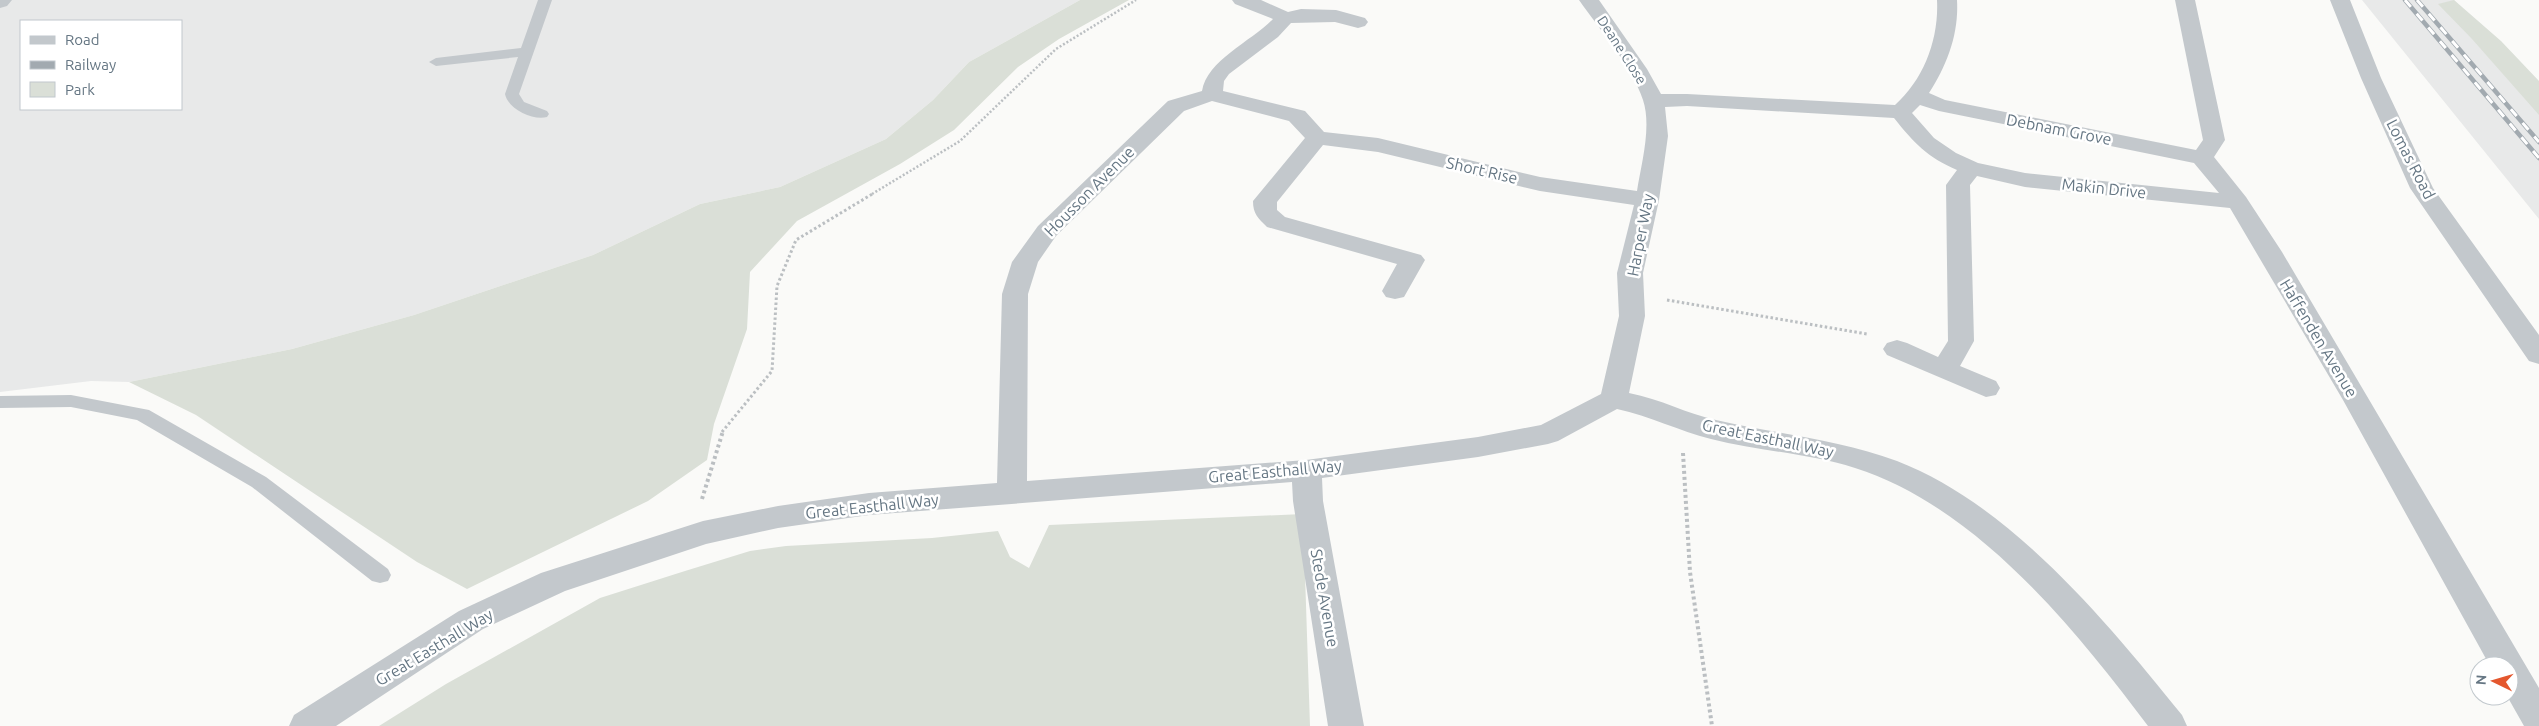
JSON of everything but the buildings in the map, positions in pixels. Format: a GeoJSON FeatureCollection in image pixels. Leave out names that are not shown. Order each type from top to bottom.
{"type":"FeatureCollection","features":[{"type":"Feature","properties":{"kind":"street"},"geometry":{"type":"LineString","coordinates":[[1242,0],[1263,7],[1285,18]]}},
{"type":"Feature","properties":{"kind":"street","name":"Deane Close"},"geometry":{"type":"LineString","coordinates":[[1589,0],[1637,69],[1654,101]]}},
{"type":"Feature","properties":{"kind":"street"},"geometry":{"type":"LineString","coordinates":[[1654,101],[1687,100],[1900,112],[1916,96],[1936,61],[1949,15],[1947,0]]}},
{"type":"Feature","properties":{"kind":"street"},"geometry":{"type":"LineString","coordinates":[[2185,0],[2214,140],[2202,158]]}},
{"type":"Feature","properties":{"kind":"street","name":"Lomas Road"},"geometry":{"type":"LineString","coordinates":[[2340,0],[2371,78],[2422,188],[2539,355]]}},
{"type":"Feature","properties":{"kind":"street"},"geometry":{"type":"LineString","coordinates":[[1358,22],[1336,16],[1301,15],[1285,18],[1271,33],[1222,70],[1214,81],[1212,95],[1297,116],[1317,138],[1265,201],[1265,212],[1276,222],[1412,260],[1395,291]]}},
{"type":"Feature","properties":{"kind":"street","name":"Housson Avenue"},"geometry":{"type":"LineString","coordinates":[[1011,493],[1014,449],[1015,294],[1025,262],[1046,231],[1176,106],[1192,99],[1212,95]]}},
{"type":"Feature","properties":{"kind":"street","name":"Debnam Grove"},"geometry":{"type":"LineString","coordinates":[[1916,96],[1940,105],[2202,158]]}},
{"type":"Feature","properties":{"kind":"street","name":"Harper Way"},"geometry":{"type":"LineString","coordinates":[[1614,398],[1632,316],[1630,273],[1647,200],[1656,136],[1654,101]]}},
{"type":"Feature","properties":{"kind":"street","name":"Makin Drive"},"geometry":{"type":"LineString","coordinates":[[1900,112],[1926,143],[1948,158],[1971,168],[2025,180],[2238,202]]}},
{"type":"Feature","properties":{"kind":"street","name":"Short Rise"},"geometry":{"type":"LineString","coordinates":[[1317,138],[1378,145],[1540,184],[1647,200]]}},
{"type":"Feature","properties":{"kind":"street","name":"Haffenden Avenue"},"geometry":{"type":"LineString","coordinates":[[2202,158],[2219,176],[2238,202],[2328,351],[2503,656]]}},
{"type":"Feature","properties":{"kind":"street"},"geometry":{"type":"LineString","coordinates":[[1944,370],[1961,340],[1958,185],[1971,168]]}},
{"type":"Feature","properties":{"kind":"street"},"geometry":{"type":"LineString","coordinates":[[1897,349],[1986,388]]}},
{"type":"Feature","properties":{"kind":"street","name":"Great Easthall Way"},"geometry":{"type":"LineString","coordinates":[[307,726],[471,620],[553,582],[703,533],[778,517],[869,504],[1306,470],[1478,447],[1548,434],[1614,398],[1653,408],[1709,428],[1838,453],[1888,469],[1932,490],[1988,529],[2040,578],[2124,666],[2169,726]]}},
{"type":"Feature","properties":{"kind":"street","name":"Stede Avenue"},"geometry":{"type":"LineString","coordinates":[[1306,470],[1308,500],[1346,726]]}},
{"type":"Feature","properties":{"kind":"street","name":"Haffenden Avenue"},"geometry":{"type":"LineString","coordinates":[[2519,685],[2539,720]]}},
{"type":"Feature","properties":{"kind":"lane"},"geometry":{"type":"LineString","coordinates":[[542,114],[520,105],[513,99],[512,94],[545,0]]}},
{"type":"Feature","properties":{"kind":"lane"},"geometry":{"type":"LineString","coordinates":[[436,62],[527,52]]}},
{"type":"Feature","properties":{"kind":"lane"},"geometry":{"type":"LineString","coordinates":[[0,402],[72,400],[142,415],[259,482],[380,575]]}},
{"type":"Feature","properties":{"kind":"path"},"geometry":{"type":"LineString","coordinates":[[700,504],[723,430],[772,372],[777,286],[796,240],[960,141],[1056,49],[1136,0]]}},
{"type":"Feature","properties":{"kind":"path"},"geometry":{"type":"LineString","coordinates":[[1631,294],[1878,335],[1897,349]]}},
{"type":"Feature","properties":{"kind":"path"},"geometry":{"type":"LineString","coordinates":[[1709,428],[1700,446],[1683,450],[1690,572],[1712,726]]}},
{"type":"Feature","properties":{"kind":"shaded area"},"geometry":{"type":"Polygon","coordinates":[[[0,0],[1080,0],[969,62],[933,100],[886,139],[780,187],[700,204],[593,255],[414,315],[292,349],[129,382],[91,381],[0,392],[0,0]]]}},
{"type":"Feature","properties":{"kind":"shaded area"},"geometry":{"type":"Polygon","coordinates":[[[2362,0],[2454,0],[2539,93],[2539,219],[2362,0]]]}},
{"type":"Feature","properties":{"kind":"green space"},"geometry":{"type":"Polygon","coordinates":[[[1080,0],[1129,0],[1059,39],[1018,67],[954,130],[900,164],[797,221],[750,272],[747,329],[714,424],[707,460],[648,501],[467,589],[417,562],[196,415],[129,382],[292,349],[414,315],[593,255],[700,204],[780,187],[886,139],[933,100],[969,62],[1080,0]]]}},
{"type":"Feature","properties":{"kind":"green space"},"geometry":{"type":"Polygon","coordinates":[[[2454,0],[2501,41],[2539,81],[2539,115],[2472,39],[2438,4],[2454,0]]]}},
{"type":"Feature","properties":{"kind":"green space"},"geometry":{"type":"Polygon","coordinates":[[[1303,514],[1310,726],[379,726],[446,684],[600,598],[750,551],[786,546],[932,538],[998,531],[1010,557],[1029,568],[1049,525],[1303,514]]]}},
{"type":"Feature","properties":{"kind":"railway"},"geometry":{"type":"LineString","coordinates":[[2405,0],[2539,158]]}},
{"type":"Feature","properties":{"kind":"railway"},"geometry":{"type":"LineString","coordinates":[[2417,0],[2539,142]]}}]}
